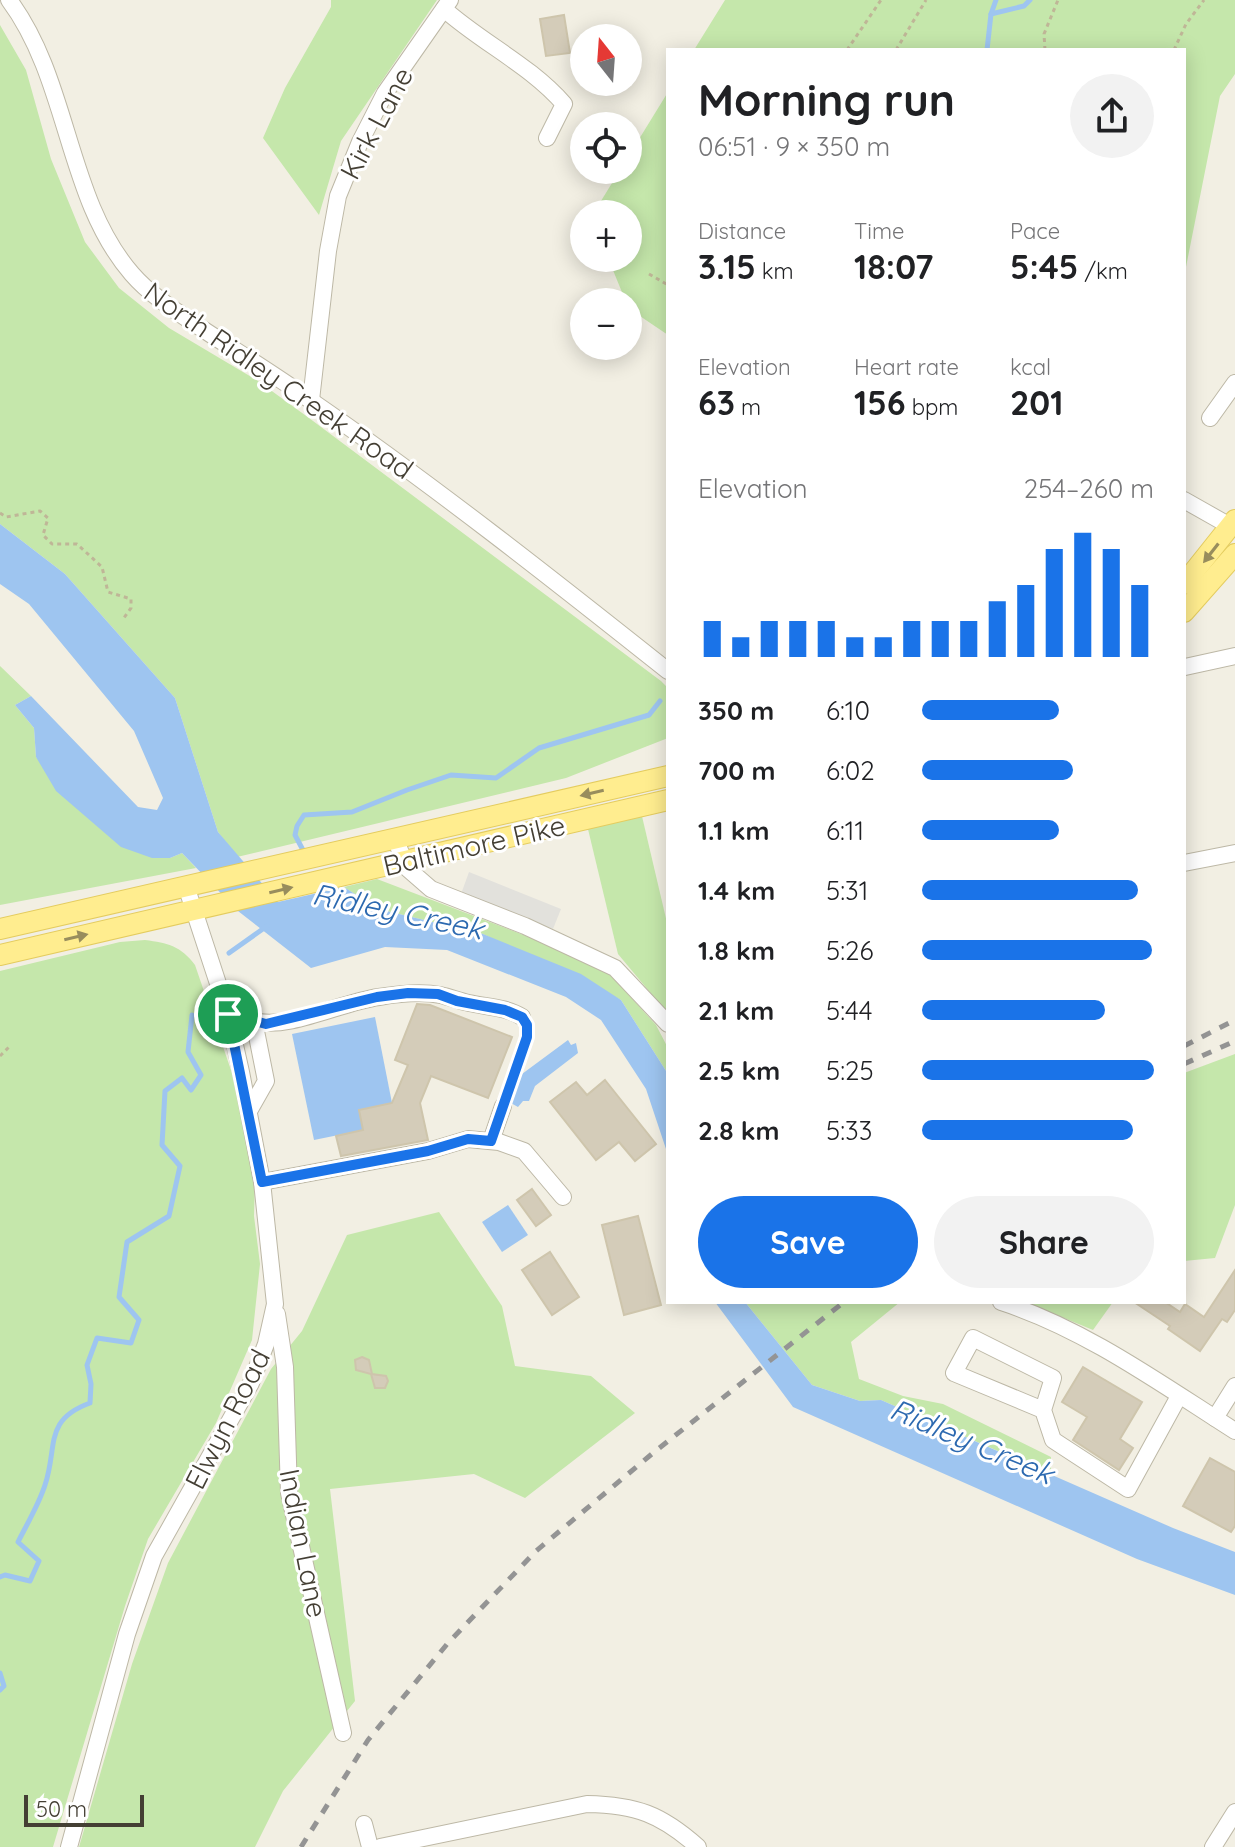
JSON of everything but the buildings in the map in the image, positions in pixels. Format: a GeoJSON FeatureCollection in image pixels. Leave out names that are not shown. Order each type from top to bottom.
{"type":"FeatureCollection","features":[{"type":"Feature","properties":{"kind":"main road"},"geometry":{"type":"LineString","coordinates":[[1186,582],[1233,523]]}},
{"type":"Feature","properties":{"kind":"main road"},"geometry":{"type":"LineString","coordinates":[[1186,610],[1235,554]]}},
{"type":"Feature","properties":{"kind":"main road","name":"Baltimore Pike"},"geometry":{"type":"LineString","coordinates":[[0,929],[666,776]]}},
{"type":"Feature","properties":{"kind":"main road","name":"Baltimore Pike"},"geometry":{"type":"LineString","coordinates":[[0,955],[666,800]]}},
{"type":"Feature","properties":{"kind":"street","name":"North Ridley Creek Road"},"geometry":{"type":"LineString","coordinates":[[9,0],[27,25],[48,72],[92,209],[109,243],[133,276],[166,305],[311,400],[520,553],[666,669]]}},
{"type":"Feature","properties":{"kind":"street","name":"Kirk Lane"},"geometry":{"type":"LineString","coordinates":[[311,400],[328,251],[338,196],[360,142],[385,93],[447,4]]}},
{"type":"Feature","properties":{"kind":"street"},"geometry":{"type":"LineString","coordinates":[[447,4],[469,31],[531,73],[564,104],[547,138]]}},
{"type":"Feature","properties":{"kind":"street"},"geometry":{"type":"LineString","coordinates":[[1210,418],[1235,383]]}},
{"type":"Feature","properties":{"kind":"street"},"geometry":{"type":"LineString","coordinates":[[1186,501],[1233,523]]}},
{"type":"Feature","properties":{"kind":"street"},"geometry":{"type":"LineString","coordinates":[[1186,667],[1235,656]]}},
{"type":"Feature","properties":{"kind":"street"},"geometry":{"type":"LineString","coordinates":[[395,839],[403,862],[416,878],[431,889],[525,926],[615,968],[666,1022]]}},
{"type":"Feature","properties":{"kind":"street"},"geometry":{"type":"LineString","coordinates":[[1186,863],[1235,853]]}},
{"type":"Feature","properties":{"kind":"street","name":"Elwyn Road"},"geometry":{"type":"LineString","coordinates":[[69,1847],[127,1634],[154,1556],[251,1383],[266,1344],[275,1304],[262,1182],[249,1111],[228,1014],[194,910],[196,884]]}},
{"type":"Feature","properties":{"kind":"street"},"geometry":{"type":"LineString","coordinates":[[228,1014],[266,1024],[377,997],[408,993],[438,994],[522,1017]]}},
{"type":"Feature","properties":{"kind":"street"},"geometry":{"type":"LineString","coordinates":[[249,1111],[266,1081],[254,1021]]}},
{"type":"Feature","properties":{"kind":"street"},"geometry":{"type":"LineString","coordinates":[[491,1141],[503,1106]]}},
{"type":"Feature","properties":{"kind":"street"},"geometry":{"type":"LineString","coordinates":[[262,1182],[428,1151],[468,1139],[491,1141],[524,1151],[563,1197]]}},
{"type":"Feature","properties":{"kind":"street","name":"Indian Lane"},"geometry":{"type":"LineString","coordinates":[[275,1304],[285,1367],[289,1493],[343,1733]]}},
{"type":"Feature","properties":{"kind":"street"},"geometry":{"type":"LineString","coordinates":[[1008,1304],[1099,1346],[1235,1431]]}},
{"type":"Feature","properties":{"kind":"street"},"geometry":{"type":"LineString","coordinates":[[1043,1410],[954,1373],[973,1338],[1053,1378],[1043,1410],[1053,1440],[1128,1489],[1179,1396]]}},
{"type":"Feature","properties":{"kind":"street"},"geometry":{"type":"LineString","coordinates":[[1215,1418],[1235,1386]]}},
{"type":"Feature","properties":{"kind":"street"},"geometry":{"type":"LineString","coordinates":[[380,1847],[587,1804],[609,1804],[651,1814],[674,1826],[698,1847]]}},
{"type":"Feature","properties":{"kind":"street"},"geometry":{"type":"LineString","coordinates":[[1213,1847],[1235,1812]]}},
{"type":"Feature","properties":{"kind":"street"},"geometry":{"type":"LineString","coordinates":[[364,1824],[370,1847]]}},
{"type":"Feature","properties":{"kind":"path"},"geometry":{"type":"LineString","coordinates":[[848,48],[881,0]]}},
{"type":"Feature","properties":{"kind":"path"},"geometry":{"type":"LineString","coordinates":[[897,48],[926,0]]}},
{"type":"Feature","properties":{"kind":"path"},"geometry":{"type":"LineString","coordinates":[[1045,48],[1044,34],[1058,0]]}},
{"type":"Feature","properties":{"kind":"path"},"geometry":{"type":"LineString","coordinates":[[1175,48],[1186,24],[1204,0]]}},
{"type":"Feature","properties":{"kind":"path"},"geometry":{"type":"LineString","coordinates":[[649,274],[666,284]]}},
{"type":"Feature","properties":{"kind":"path"},"geometry":{"type":"LineString","coordinates":[[0,513],[6,517],[40,511],[48,518],[43,535],[52,544],[77,544],[102,567],[108,592],[131,599],[131,608],[123,619]]}},
{"type":"Feature","properties":{"kind":"path"},"geometry":{"type":"LineString","coordinates":[[503,1106],[527,1037],[527,1025],[522,1017]]}},
{"type":"Feature","properties":{"kind":"path"},"geometry":{"type":"LineString","coordinates":[[0,1056],[11,1045]]}},
{"type":"Feature","properties":{"kind":"green space"},"geometry":{"type":"Polygon","coordinates":[[[331,0],[437,0],[341,141],[319,215],[263,138],[285,88],[331,7],[331,0]]]}},
{"type":"Feature","properties":{"kind":"green space"},"geometry":{"type":"Polygon","coordinates":[[[725,0],[1235,0],[1235,74],[1220,96],[1186,267],[1186,48],[695,48],[725,0]]]}},
{"type":"Feature","properties":{"kind":"green space"},"geometry":{"type":"Polygon","coordinates":[[[0,25],[26,70],[51,159],[85,242],[119,288],[169,328],[258,381],[661,681],[666,686],[666,739],[566,778],[237,857],[218,832],[175,698],[65,574],[0,524],[0,25]]]}},
{"type":"Feature","properties":{"kind":"green space"},"geometry":{"type":"Polygon","coordinates":[[[666,95],[666,334],[642,317],[642,288],[620,288],[614,272],[642,272],[642,200],[602,200],[611,184],[642,184],[642,134],[666,95]]]}},
{"type":"Feature","properties":{"kind":"green space"},"geometry":{"type":"Polygon","coordinates":[[[0,666],[31,696],[15,705],[34,728],[36,757],[170,858],[182,853],[196,868],[0,905],[0,666]]]}},
{"type":"Feature","properties":{"kind":"green space"},"geometry":{"type":"Polygon","coordinates":[[[641,812],[666,918],[666,1012],[618,954],[587,825],[641,812]]]}},
{"type":"Feature","properties":{"kind":"green space"},"geometry":{"type":"Polygon","coordinates":[[[377,879],[568,952],[607,971],[656,1025],[666,1044],[666,1071],[621,1000],[483,934],[378,909],[344,887],[377,879]]]}},
{"type":"Feature","properties":{"kind":"green space"},"geometry":{"type":"Polygon","coordinates":[[[145,940],[173,946],[195,965],[232,1073],[255,1182],[254,1216],[260,1264],[252,1340],[216,1423],[148,1539],[53,1847],[0,1847],[0,971],[120,942],[145,940]]]}},
{"type":"Feature","properties":{"kind":"green space"},"geometry":{"type":"Polygon","coordinates":[[[1235,1054],[1235,1205],[1215,1258],[1186,1261],[1186,1072],[1235,1054]]]}},
{"type":"Feature","properties":{"kind":"green space"},"geometry":{"type":"Polygon","coordinates":[[[439,1212],[502,1306],[515,1366],[591,1376],[635,1413],[525,1498],[474,1474],[330,1489],[355,1701],[283,1791],[255,1847],[79,1847],[132,1664],[168,1563],[271,1369],[302,1331],[347,1235],[439,1212]]]}},
{"type":"Feature","properties":{"kind":"green space"},"geometry":{"type":"Polygon","coordinates":[[[747,1304],[898,1304],[851,1342],[859,1379],[903,1396],[943,1404],[1051,1457],[1051,1474],[881,1400],[860,1401],[812,1385],[747,1304]]]}},
{"type":"Feature","properties":{"kind":"green space"},"geometry":{"type":"Polygon","coordinates":[[[1030,1304],[1112,1304],[1093,1330],[1030,1304]]]}},
{"type":"Feature","properties":{"kind":"shaded area"},"geometry":{"type":"Polygon","coordinates":[[[469,872],[561,909],[553,929],[461,894],[469,872]]]}},
{"type":"Feature","properties":{"kind":"water"},"geometry":{"type":"Polygon","coordinates":[[[0,524],[65,574],[175,698],[218,832],[278,902],[344,887],[378,909],[483,934],[581,974],[621,1000],[666,1071],[666,1149],[646,1089],[601,1020],[566,997],[447,950],[385,947],[311,968],[238,911],[182,853],[170,858],[152,858],[121,847],[56,791],[36,757],[34,728],[15,705],[31,696],[138,807],[157,810],[163,798],[134,731],[29,604],[0,584],[0,524]]]}},
{"type":"Feature","properties":{"kind":"water"},"geometry":{"type":"Polygon","coordinates":[[[375,1017],[392,1103],[363,1130],[314,1140],[292,1034],[375,1017]]]}},
{"type":"Feature","properties":{"kind":"water"},"geometry":{"type":"Polygon","coordinates":[[[568,1040],[571,1045],[576,1043],[578,1053],[535,1086],[529,1101],[523,1101],[518,1107],[509,1102],[522,1074],[568,1040]]]}},
{"type":"Feature","properties":{"kind":"water"},"geometry":{"type":"Polygon","coordinates":[[[508,1205],[528,1235],[502,1252],[482,1222],[508,1205]]]}},
{"type":"Feature","properties":{"kind":"water","name":"Ridley Creek"},"geometry":{"type":"Polygon","coordinates":[[[716,1304],[747,1304],[812,1385],[860,1401],[881,1400],[1173,1528],[1235,1552],[1235,1595],[1137,1559],[793,1407],[716,1304]]]}},
{"type":"Feature","properties":{"kind":"waterway"},"geometry":{"type":"LineString","coordinates":[[991,14],[996,0]]}},
{"type":"Feature","properties":{"kind":"waterway"},"geometry":{"type":"LineString","coordinates":[[987,48],[991,14],[1024,6],[1030,0]]}},
{"type":"Feature","properties":{"kind":"waterway"},"geometry":{"type":"LineString","coordinates":[[304,852],[295,835],[304,815],[352,812],[451,775],[496,778],[539,748],[649,715],[660,701]]}},
{"type":"Feature","properties":{"kind":"waterway"},"geometry":{"type":"LineString","coordinates":[[229,953],[267,926]]}},
{"type":"Feature","properties":{"kind":"waterway"},"geometry":{"type":"LineString","coordinates":[[0,1577],[5,1575],[30,1581],[39,1561],[18,1542],[45,1485],[59,1426],[75,1410],[90,1403],[91,1384],[87,1365],[97,1338],[131,1343],[139,1320],[119,1297],[127,1242],[169,1216],[180,1166],[162,1145],[165,1091],[182,1078],[191,1090],[201,1075],[188,1052],[192,1015]]}},
{"type":"Feature","properties":{"kind":"waterway"},"geometry":{"type":"LineString","coordinates":[[0,1673],[4,1686],[0,1690]]}},
{"type":"Feature","properties":{"kind":"railway"},"geometry":{"type":"LineString","coordinates":[[1186,1045],[1235,1020]]}},
{"type":"Feature","properties":{"kind":"railway"},"geometry":{"type":"LineString","coordinates":[[1186,1063],[1235,1041]]}},
{"type":"Feature","properties":{"kind":"railway"},"geometry":{"type":"LineString","coordinates":[[301,1847],[368,1740],[448,1643],[536,1551],[653,1453],[841,1304]]}},
{"type":"Feature","properties":{"kind":"route"},"geometry":{"type":"LineString","coordinates":[[408,993],[438,994],[517,1014],[527,1025],[527,1037],[491,1141],[468,1139],[428,1151],[262,1182],[228,1014],[266,1024],[377,997],[408,993]]}}]}
